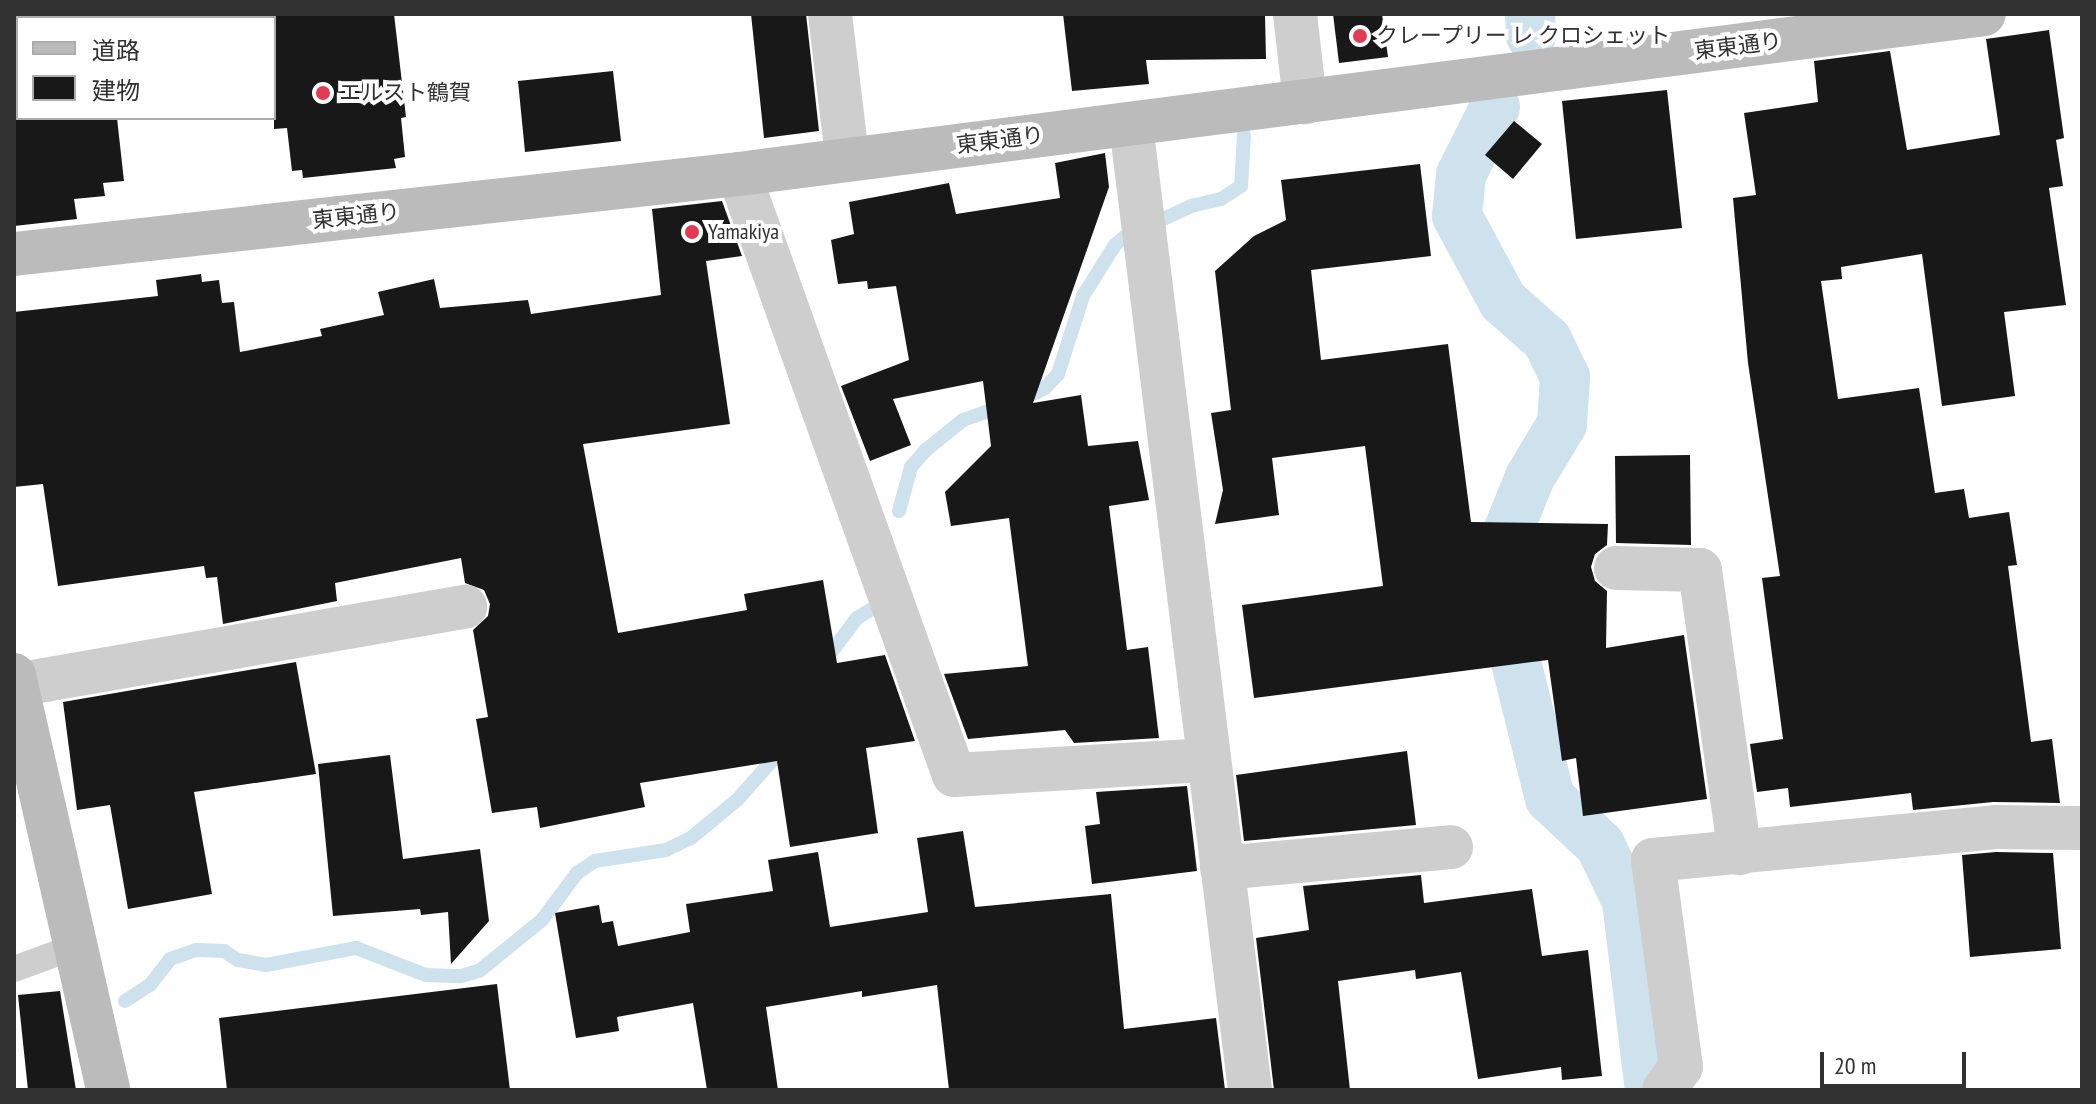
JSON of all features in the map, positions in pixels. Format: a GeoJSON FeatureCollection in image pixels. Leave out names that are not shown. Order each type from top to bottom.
{"type":"FeatureCollection","features":[{"type":"Feature","properties":{"kind":"street"},"geometry":{"type":"LineString","coordinates":[[830,14],[847,157]]}},
{"type":"Feature","properties":{"kind":"street"},"geometry":{"type":"LineString","coordinates":[[1295,14],[1305,102]]}},
{"type":"Feature","properties":{"kind":"street","name":"東東通り"},"geometry":{"type":"LineString","coordinates":[[14,254],[739,174],[847,157],[1131,125],[1984,14]]}},
{"type":"Feature","properties":{"kind":"street"},"geometry":{"type":"LineString","coordinates":[[1131,125],[1250,1090]]}},
{"type":"Feature","properties":{"kind":"street"},"geometry":{"type":"LineString","coordinates":[[739,174],[954,775],[1209,760]]}},
{"type":"Feature","properties":{"kind":"street"},"geometry":{"type":"LineString","coordinates":[[1616,568],[1700,570],[1740,853]]}},
{"type":"Feature","properties":{"kind":"street"},"geometry":{"type":"LineString","coordinates":[[108,1090],[15,682],[465,607]]}},
{"type":"Feature","properties":{"kind":"street"},"geometry":{"type":"LineString","coordinates":[[1664,1090],[1681,1067],[1653,860],[1995,827],[2082,828]]}},
{"type":"Feature","properties":{"kind":"street"},"geometry":{"type":"LineString","coordinates":[[1222,868],[1451,847]]}},
{"type":"Feature","properties":{"kind":"lane"},"geometry":{"type":"LineString","coordinates":[[14,969],[77,946]]}},
{"type":"Feature","properties":{"kind":"building","name":"エルスト鶴賀"},"geometry":{"type":"Polygon","coordinates":[[[394,14],[406,117],[401,118],[405,157],[394,159],[396,168],[303,178],[302,170],[292,171],[287,128],[274,129],[274,16],[394,14]]]}},
{"type":"Feature","properties":{"kind":"building"},"geometry":{"type":"Polygon","coordinates":[[[751,14],[806,14],[819,131],[764,138],[751,14]]]}},
{"type":"Feature","properties":{"kind":"building"},"geometry":{"type":"Polygon","coordinates":[[[1063,14],[1265,14],[1266,59],[1146,60],[1149,84],[1072,91],[1063,14]]]}},
{"type":"Feature","properties":{"kind":"building","name":"クレープリー レ クロシェット"},"geometry":{"type":"Polygon","coordinates":[[[1333,14],[1382,14],[1388,57],[1339,63],[1333,14]]]}},
{"type":"Feature","properties":{"kind":"building"},"geometry":{"type":"Polygon","coordinates":[[[2049,30],[2064,138],[2056,140],[2063,186],[2049,188],[2066,305],[2004,312],[2015,396],[1942,406],[1922,254],[1841,267],[1842,279],[1821,281],[1838,399],[1919,388],[1935,493],[1964,489],[1969,518],[2009,512],[2017,565],[2008,566],[2031,742],[2052,739],[2060,803],[1993,802],[1913,810],[1911,793],[1790,807],[1788,788],[1757,792],[1750,744],[1783,739],[1762,578],[1780,576],[1748,363],[1733,198],[1756,195],[1744,113],[1818,102],[1814,61],[1890,51],[1907,150],[2000,135],[1986,39],[2049,30]]]}},
{"type":"Feature","properties":{"kind":"building"},"geometry":{"type":"Polygon","coordinates":[[[613,71],[621,141],[525,152],[518,81],[613,71]]]}},
{"type":"Feature","properties":{"kind":"building"},"geometry":{"type":"Polygon","coordinates":[[[1667,90],[1682,228],[1576,239],[1562,101],[1667,90]]]}},
{"type":"Feature","properties":{"kind":"building"},"geometry":{"type":"Polygon","coordinates":[[[14,118],[117,120],[124,181],[103,183],[105,196],[74,199],[77,219],[14,226],[14,118]]]}},
{"type":"Feature","properties":{"kind":"building"},"geometry":{"type":"Polygon","coordinates":[[[1514,121],[1542,144],[1513,179],[1485,155],[1514,121]]]}},
{"type":"Feature","properties":{"kind":"building"},"geometry":{"type":"Polygon","coordinates":[[[1105,153],[1109,187],[1033,403],[1081,395],[1088,446],[1138,441],[1149,500],[1109,506],[1127,650],[1148,647],[1159,738],[1074,743],[1065,730],[968,739],[944,674],[1028,666],[1009,518],[951,526],[945,492],[991,446],[983,381],[893,399],[911,445],[870,461],[841,386],[909,360],[896,286],[868,289],[867,281],[838,284],[831,240],[854,234],[849,202],[949,183],[956,214],[1060,198],[1055,163],[1105,153]]]}},
{"type":"Feature","properties":{"kind":"building"},"geometry":{"type":"Polygon","coordinates":[[[1420,164],[1431,256],[1311,270],[1321,360],[1448,344],[1471,522],[1608,524],[1607,545],[1595,554],[1591,567],[1595,581],[1607,591],[1606,648],[1684,635],[1707,799],[1583,816],[1576,758],[1562,761],[1548,660],[1254,698],[1242,605],[1383,586],[1365,446],[1272,458],[1279,515],[1215,524],[1223,490],[1211,413],[1231,410],[1215,271],[1254,236],[1286,220],[1281,180],[1420,164]]]}},
{"type":"Feature","properties":{"kind":"building"},"geometry":{"type":"Polygon","coordinates":[[[722,201],[742,256],[706,261],[730,424],[583,444],[618,633],[747,610],[744,594],[823,580],[837,663],[885,655],[915,741],[866,748],[878,833],[790,847],[777,761],[640,783],[645,807],[540,828],[537,807],[492,813],[476,719],[488,717],[473,630],[488,616],[490,604],[484,590],[465,583],[461,558],[335,583],[337,601],[223,624],[217,577],[206,578],[204,566],[58,586],[43,484],[14,487],[14,312],[158,296],[156,280],[201,274],[202,282],[219,280],[222,303],[234,302],[240,352],[322,336],[320,329],[384,315],[378,292],[434,279],[440,308],[528,300],[531,314],[661,295],[652,209],[722,201]]]}},
{"type":"Feature","properties":{"kind":"building"},"geometry":{"type":"Polygon","coordinates":[[[1690,455],[1691,545],[1616,543],[1615,456],[1690,455]]]}},
{"type":"Feature","properties":{"kind":"building"},"geometry":{"type":"Polygon","coordinates":[[[296,662],[316,774],[194,792],[212,894],[128,909],[110,805],[77,810],[63,702],[296,662]]]}},
{"type":"Feature","properties":{"kind":"building"},"geometry":{"type":"Polygon","coordinates":[[[1407,751],[1416,825],[1244,841],[1236,775],[1407,751]]]}},
{"type":"Feature","properties":{"kind":"building"},"geometry":{"type":"Polygon","coordinates":[[[390,755],[403,859],[480,849],[489,921],[451,964],[448,912],[421,915],[420,909],[333,916],[318,764],[390,755]]]}},
{"type":"Feature","properties":{"kind":"building"},"geometry":{"type":"Polygon","coordinates":[[[1187,786],[1197,871],[1092,884],[1085,826],[1100,824],[1096,792],[1187,786]]]}},
{"type":"Feature","properties":{"kind":"building"},"geometry":{"type":"Polygon","coordinates":[[[963,831],[975,907],[1111,894],[1124,1029],[1216,1018],[1225,1090],[949,1090],[937,985],[862,997],[862,991],[766,1007],[778,1090],[707,1090],[693,1003],[617,1017],[619,1031],[576,1038],[555,913],[599,905],[602,923],[613,921],[618,946],[690,932],[686,904],[773,891],[768,860],[818,852],[830,927],[928,912],[917,838],[963,831]]]}},
{"type":"Feature","properties":{"kind":"building"},"geometry":{"type":"Polygon","coordinates":[[[2053,853],[2061,949],[1970,957],[1962,855],[2053,853]]]}},
{"type":"Feature","properties":{"kind":"building"},"geometry":{"type":"Polygon","coordinates":[[[1421,875],[1424,903],[1532,889],[1542,956],[1588,950],[1602,1076],[1562,1080],[1561,1067],[1478,1079],[1461,972],[1416,979],[1415,970],[1338,981],[1350,1090],[1274,1090],[1256,938],[1309,930],[1303,886],[1421,875]]]}},
{"type":"Feature","properties":{"kind":"building"},"geometry":{"type":"Polygon","coordinates":[[[497,984],[510,1090],[227,1090],[219,1018],[497,984]]]}},
{"type":"Feature","properties":{"kind":"building"},"geometry":{"type":"Polygon","coordinates":[[[60,991],[76,1090],[28,1090],[18,995],[60,991]]]}},
{"type":"Feature","properties":{"kind":"waterway"},"geometry":{"type":"LineString","coordinates":[[1530,14],[1531,36]]}},
{"type":"Feature","properties":{"kind":"waterway"},"geometry":{"type":"LineString","coordinates":[[1495,107],[1461,175],[1457,216],[1503,301],[1547,340],[1565,377],[1562,424],[1530,477],[1507,534],[1513,650],[1550,798],[1600,845],[1627,901],[1650,1090]]}},
{"type":"Feature","properties":{"kind":"waterway"},"geometry":{"type":"LineString","coordinates":[[1157,222],[1191,206],[1221,199],[1241,186],[1244,135]]}},
{"type":"Feature","properties":{"kind":"waterway"},"geometry":{"type":"LineString","coordinates":[[1023,399],[1045,388],[1058,374],[1083,296],[1115,245],[1128,234]]}},
{"type":"Feature","properties":{"kind":"waterway"},"geometry":{"type":"LineString","coordinates":[[899,511],[911,467],[926,450],[963,420],[1003,406]]}},
{"type":"Feature","properties":{"kind":"waterway"},"geometry":{"type":"LineString","coordinates":[[823,663],[857,618],[880,604]]}},
{"type":"Feature","properties":{"kind":"waterway"},"geometry":{"type":"LineString","coordinates":[[125,1001],[150,985],[170,959],[196,950],[224,951],[238,960],[266,965],[356,948],[426,975],[461,976],[479,971],[542,920],[577,873],[595,861],[666,850],[691,838],[738,799],[784,747]]}},
{"type":"Feature","properties":{"kind":"place","name":"クレープリー レ クロシェット"},"geometry":{"type":"Point","coordinates":[1360,36]}},
{"type":"Feature","properties":{"kind":"place","name":"エルスト鶴賀"},"geometry":{"type":"Point","coordinates":[323,93]}},
{"type":"Feature","properties":{"kind":"place","name":"Yamakiya"},"geometry":{"type":"Point","coordinates":[692,232]}}]}
